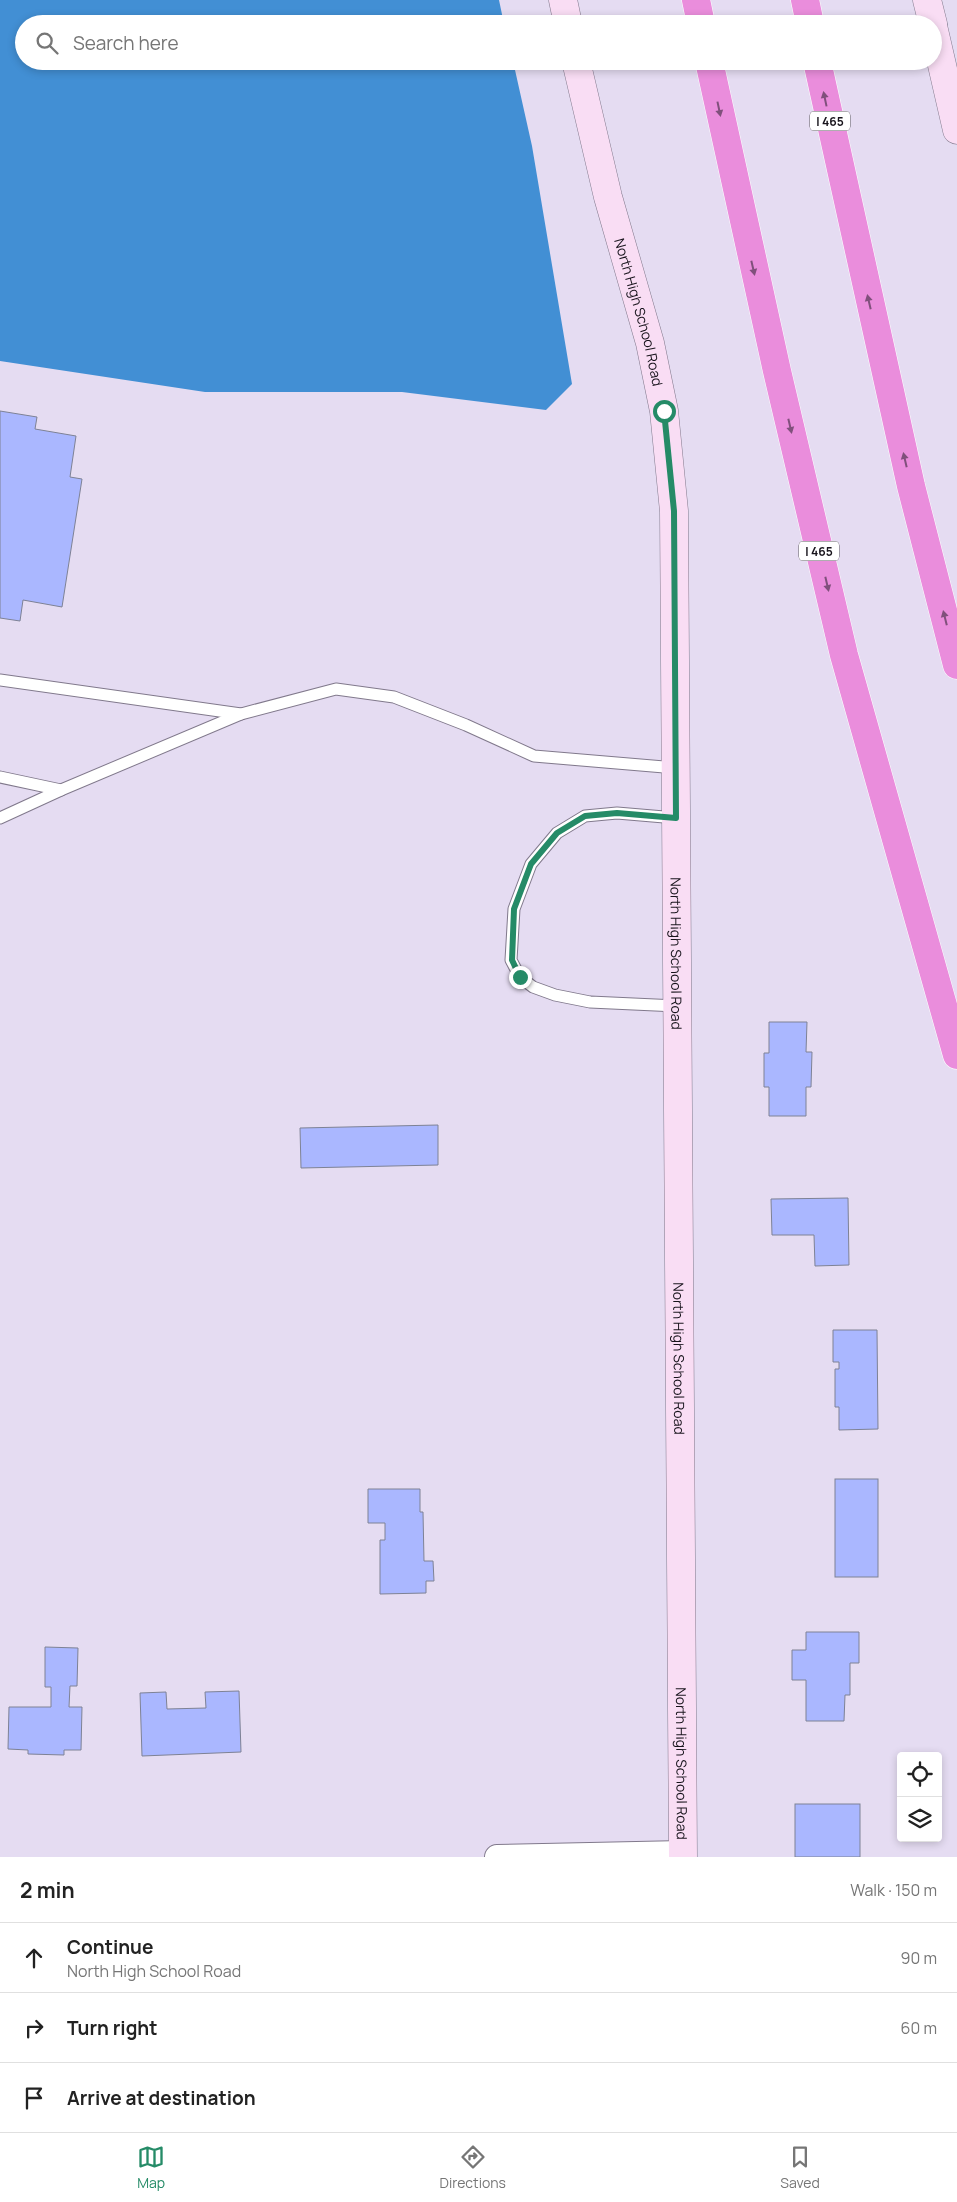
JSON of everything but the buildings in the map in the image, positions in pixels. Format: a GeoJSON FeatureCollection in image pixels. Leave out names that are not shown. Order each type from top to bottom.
{"type":"FeatureCollection","features":[{"type":"Feature","properties":{"kind":"highway"},"geometry":{"type":"LineString","coordinates":[[696,0],[699,15]]}},
{"type":"Feature","properties":{"kind":"highway"},"geometry":{"type":"LineString","coordinates":[[805,0],[808,15]]}},
{"type":"Feature","properties":{"kind":"highway","name":"I 465"},"geometry":{"type":"LineString","coordinates":[[711,70],[774,361],[844,655],[954,1046]]}},
{"type":"Feature","properties":{"kind":"highway","name":"I 465"},"geometry":{"type":"LineString","coordinates":[[819,70],[911,486],[957,665]]}},
{"type":"Feature","properties":{"kind":"highway"},"geometry":{"type":"LineString","coordinates":[[954,1046],[957,1066]]}},
{"type":"Feature","properties":{"kind":"street"},"geometry":{"type":"LineString","coordinates":[[563,0],[566,15]]}},
{"type":"Feature","properties":{"kind":"street"},"geometry":{"type":"LineString","coordinates":[[927,0],[931,15]]}},
{"type":"Feature","properties":{"kind":"street"},"geometry":{"type":"LineString","coordinates":[[942,64],[957,130]]}},
{"type":"Feature","properties":{"kind":"street","name":"North High School Road"},"geometry":{"type":"LineString","coordinates":[[578,70],[608,197],[643,314],[664,411],[674,511],[683,1855]]}},
{"type":"Feature","properties":{"kind":"street"},"geometry":{"type":"LineString","coordinates":[[497,1857],[683,1855]]}},
{"type":"Feature","properties":{"kind":"lane"},"geometry":{"type":"LineString","coordinates":[[0,680],[242,714]]}},
{"type":"Feature","properties":{"kind":"lane"},"geometry":{"type":"LineString","coordinates":[[0,818],[61,790],[242,714],[336,688],[394,697],[466,725],[534,756],[676,768]]}},
{"type":"Feature","properties":{"kind":"lane"},"geometry":{"type":"LineString","coordinates":[[0,777],[61,790]]}},
{"type":"Feature","properties":{"kind":"lane"},"geometry":{"type":"LineString","coordinates":[[676,818],[617,813],[585,816],[557,833],[531,864],[514,909],[512,960],[520,977],[533,988],[555,995],[590,1002],[678,1006]]}},
{"type":"Feature","properties":{"kind":"water"},"geometry":{"type":"Polygon","coordinates":[[[0,0],[499,0],[502,15],[15,15],[15,70],[515,70],[532,146],[572,384],[546,410],[402,392],[205,392],[0,361],[0,0]]]}},
{"type":"Feature","properties":{"kind":"route"},"geometry":{"type":"LineString","coordinates":[[520,977],[512,960],[514,909],[531,864],[557,833],[585,816],[617,813],[676,818],[674,511],[664,411]]}}]}
